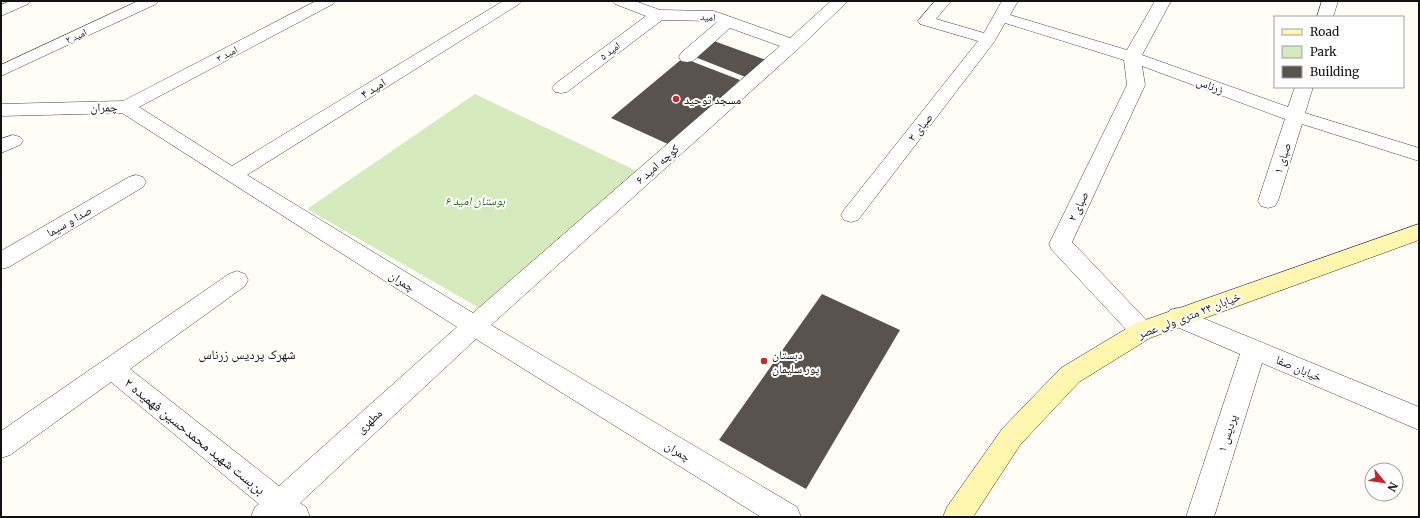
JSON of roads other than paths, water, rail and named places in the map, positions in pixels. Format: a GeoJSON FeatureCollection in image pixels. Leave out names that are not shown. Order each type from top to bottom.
{"type":"FeatureCollection","features":[{"type":"Feature","properties":{"kind":"street"},"geometry":{"type":"LineString","coordinates":[[1,11],[23,1]]}},
{"type":"Feature","properties":{"kind":"street","name":"امید ۲"},"geometry":{"type":"LineString","coordinates":[[1,71],[151,1]]}},
{"type":"Feature","properties":{"kind":"street","name":"امید ۳"},"geometry":{"type":"LineString","coordinates":[[126,107],[328,1]]}},
{"type":"Feature","properties":{"kind":"street","name":"امید ۴"},"geometry":{"type":"LineString","coordinates":[[232,175],[514,1]]}},
{"type":"Feature","properties":{"kind":"street","name":"امید"},"geometry":{"type":"LineString","coordinates":[[620,1],[658,15],[714,16],[792,45]]}},
{"type":"Feature","properties":{"kind":"street"},"geometry":{"type":"LineString","coordinates":[[696,16],[714,1]]}},
{"type":"Feature","properties":{"kind":"street","name":"کوچه امید ۶"},"geometry":{"type":"LineString","coordinates":[[474,326],[840,1]]}},
{"type":"Feature","properties":{"kind":"street"},"geometry":{"type":"LineString","coordinates":[[943,1],[926,21],[988,39],[1010,1]]}},
{"type":"Feature","properties":{"kind":"street"},"geometry":{"type":"LineString","coordinates":[[1132,57],[1163,1]]}},
{"type":"Feature","properties":{"kind":"street"},"geometry":{"type":"LineString","coordinates":[[1325,16],[1330,1]]}},
{"type":"Feature","properties":{"kind":"street","name":"امید ۵"},"geometry":{"type":"LineString","coordinates":[[561,88],[658,15]]}},
{"type":"Feature","properties":{"kind":"street","name":"زرناس"},"geometry":{"type":"LineString","coordinates":[[1001,17],[1132,57],[1295,116],[1419,155]]}},
{"type":"Feature","properties":{"kind":"street"},"geometry":{"type":"LineString","coordinates":[[687,56],[728,21]]}},
{"type":"Feature","properties":{"kind":"street","name":"صبای ۳"},"geometry":{"type":"LineString","coordinates":[[851,215],[988,39]]}},
{"type":"Feature","properties":{"kind":"street","name":"صبای ۲"},"geometry":{"type":"LineString","coordinates":[[1132,57],[1136,85],[1060,244],[1142,331]]}},
{"type":"Feature","properties":{"kind":"street","name":"صبای ۱"},"geometry":{"type":"LineString","coordinates":[[1268,201],[1304,88]]}},
{"type":"Feature","properties":{"kind":"street","name":"چمران"},"geometry":{"type":"LineString","coordinates":[[1,110],[126,107],[474,326],[787,517]]}},
{"type":"Feature","properties":{"kind":"street","name":"صدا و سیما"},"geometry":{"type":"LineString","coordinates":[[1,261],[136,182]]}},
{"type":"Feature","properties":{"kind":"street","name":"خیابان ۲۴ متری ولی عصر"},"geometry":{"type":"LineString","coordinates":[[957,517],[1012,437],[1070,375],[1142,331],[1419,232]]}},
{"type":"Feature","properties":{"kind":"street","name":"بن‌بست شهید محمدحسین فهمیده ۲"},"geometry":{"type":"LineString","coordinates":[[1,446],[237,280]]}},
{"type":"Feature","properties":{"kind":"street","name":"خیابان صفا"},"geometry":{"type":"LineString","coordinates":[[1178,317],[1419,419]]}},
{"type":"Feature","properties":{"kind":"street","name":"مطهری"},"geometry":{"type":"LineString","coordinates":[[280,513],[474,326]]}},
{"type":"Feature","properties":{"kind":"street","name":"پردیس ۱"},"geometry":{"type":"LineString","coordinates":[[1200,517],[1254,349]]}},
{"type":"Feature","properties":{"kind":"street","name":"بن‌بست شهید محمدحسین فهمیده ۲"},"geometry":{"type":"LineString","coordinates":[[111,368],[280,513]]}},
{"type":"Feature","properties":{"kind":"place","name":"مسجد توحید"},"geometry":{"type":"Point","coordinates":[676,99]}},
{"type":"Feature","properties":{"kind":"place","name":"دبستان پور سلیمان"},"geometry":{"type":"Point","coordinates":[764,361]}},
{"type":"Feature","properties":{"kind":"district","name":"شهرک پردیس زرناس"},"geometry":{"type":"Point","coordinates":[247,354]}},
{"type":"Feature","properties":{"kind":"park label","name":"بوستان امید ۶"},"geometry":{"type":"Point","coordinates":[475,200]}}]}
